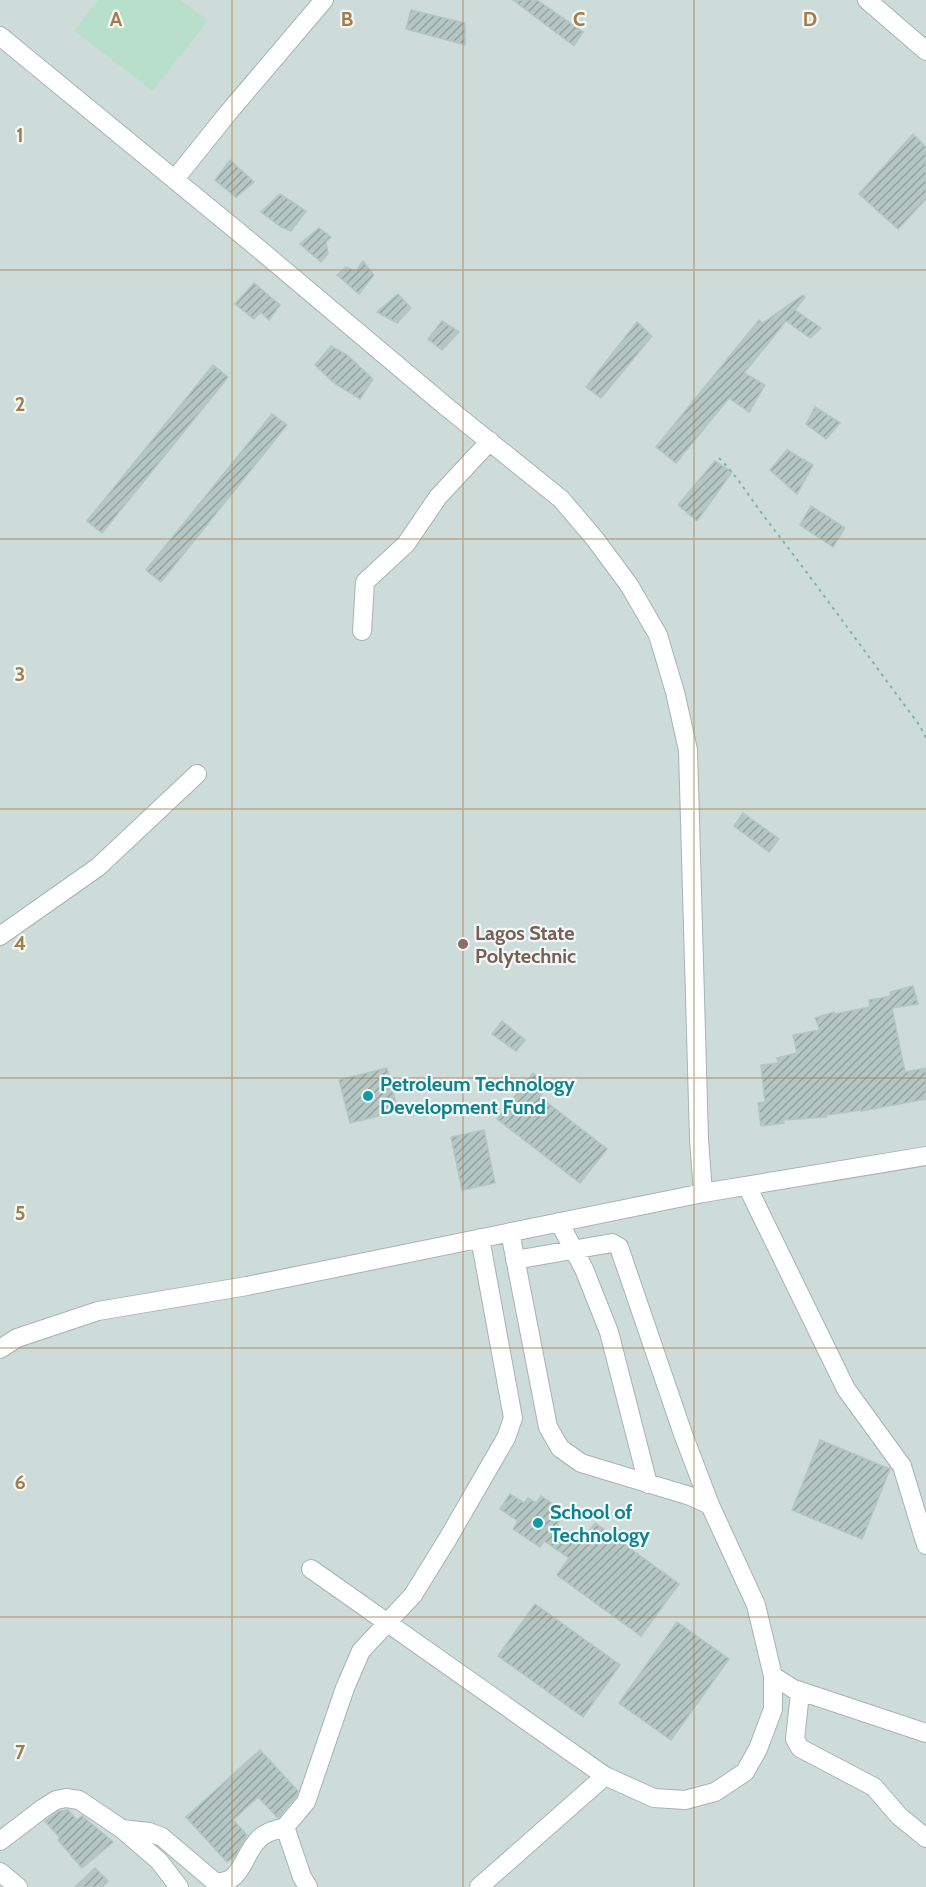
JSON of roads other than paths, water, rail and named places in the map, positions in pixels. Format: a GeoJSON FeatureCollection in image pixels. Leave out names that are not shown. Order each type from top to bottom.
{"type":"FeatureCollection","features":[{"type":"Feature","properties":{"kind":"street"},"geometry":{"type":"LineString","coordinates":[[176,179],[228,113],[324,0]]}},
{"type":"Feature","properties":{"kind":"street"},"geometry":{"type":"LineString","coordinates":[[867,0],[926,51]]}},
{"type":"Feature","properties":{"kind":"street"},"geometry":{"type":"LineString","coordinates":[[0,36],[561,499],[595,539],[629,585],[658,635],[675,692],[688,750],[699,1139],[703,1193]]}},
{"type":"Feature","properties":{"kind":"street"},"geometry":{"type":"LineString","coordinates":[[362,631],[365,582],[406,544],[438,497],[490,441]]}},
{"type":"Feature","properties":{"kind":"street"},"geometry":{"type":"LineString","coordinates":[[0,936],[98,867],[197,774]]}},
{"type":"Feature","properties":{"kind":"street"},"geometry":{"type":"LineString","coordinates":[[0,1349],[17,1338],[98,1311],[247,1286],[703,1193],[926,1156]]}},
{"type":"Feature","properties":{"kind":"street"},"geometry":{"type":"LineString","coordinates":[[747,1186],[846,1389],[902,1466],[926,1545]]}},
{"type":"Feature","properties":{"kind":"street"},"geometry":{"type":"LineString","coordinates":[[559,1222],[584,1269],[609,1332],[648,1484]]}},
{"type":"Feature","properties":{"kind":"street"},"geometry":{"type":"LineString","coordinates":[[510,1232],[548,1427],[560,1448],[582,1463],[710,1504]]}},
{"type":"Feature","properties":{"kind":"street"},"geometry":{"type":"LineString","coordinates":[[122,1829],[149,1832],[162,1837],[214,1882],[225,1883],[234,1878],[258,1839],[267,1833],[285,1827],[306,1802],[345,1688],[361,1652],[413,1595],[506,1438],[513,1418],[480,1238]]}},
{"type":"Feature","properties":{"kind":"street"},"geometry":{"type":"LineString","coordinates":[[311,1569],[605,1776],[654,1798],[685,1800],[715,1792],[745,1772],[758,1749],[772,1709],[773,1676],[756,1605],[710,1504],[683,1434],[619,1247],[612,1243],[515,1260]]}},
{"type":"Feature","properties":{"kind":"street"},"geometry":{"type":"LineString","coordinates":[[773,1676],[797,1690],[926,1733]]}},
{"type":"Feature","properties":{"kind":"street"},"geometry":{"type":"LineString","coordinates":[[797,1690],[800,1696],[795,1739],[800,1748],[874,1787],[899,1816],[926,1838]]}},
{"type":"Feature","properties":{"kind":"street"},"geometry":{"type":"LineString","coordinates":[[479,1887],[605,1776]]}},
{"type":"Feature","properties":{"kind":"street"},"geometry":{"type":"LineString","coordinates":[[0,1841],[56,1800],[66,1798],[79,1800],[122,1829],[159,1861],[179,1887]]}},
{"type":"Feature","properties":{"kind":"street"},"geometry":{"type":"LineString","coordinates":[[285,1827],[302,1877],[308,1887]]}},
{"type":"Feature","properties":{"kind":"street"},"geometry":{"type":"LineString","coordinates":[[0,1872],[18,1887]]}},
{"type":"Feature","properties":{"kind":"place","name":"Lagos State Polytechnic"},"geometry":{"type":"Point","coordinates":[463,944]}},
{"type":"Feature","properties":{"kind":"place","name":"Petroleum Technology Development Fund"},"geometry":{"type":"Point","coordinates":[368,1096]}},
{"type":"Feature","properties":{"kind":"place","name":"School of Technology"},"geometry":{"type":"Point","coordinates":[538,1523]}}]}
